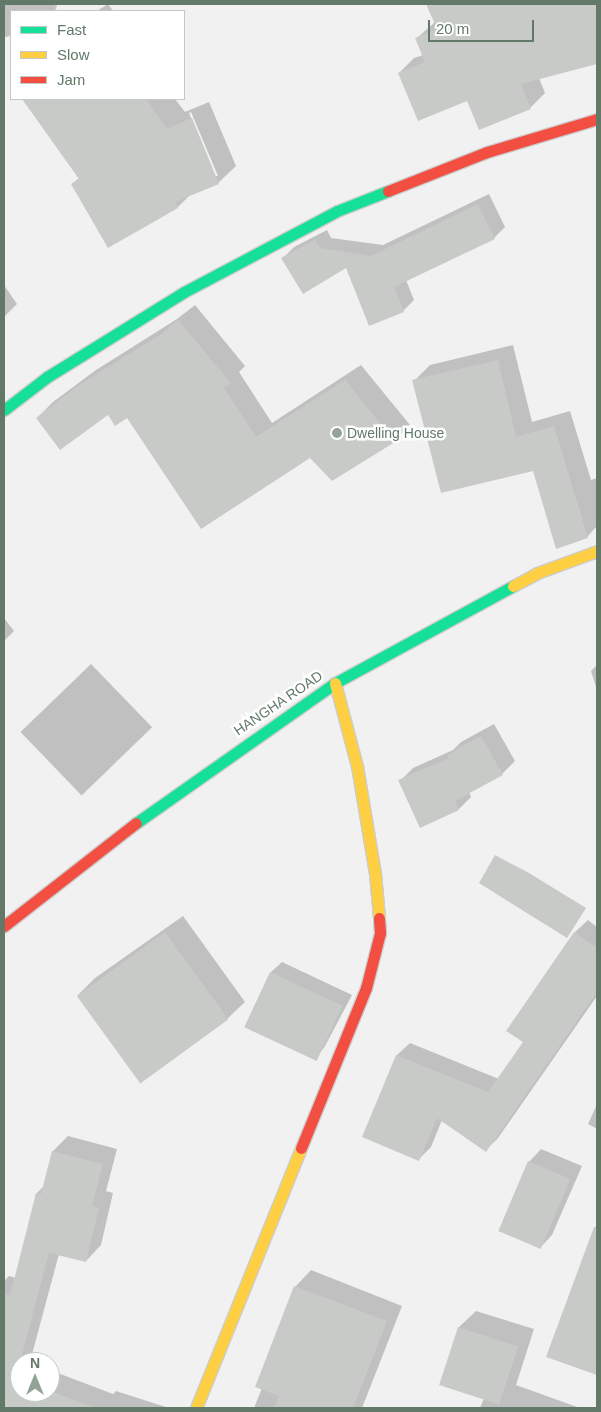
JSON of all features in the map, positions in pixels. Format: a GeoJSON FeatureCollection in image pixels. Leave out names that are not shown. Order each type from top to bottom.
{"type":"FeatureCollection","features":[{"type":"Feature","properties":{"kind":"main road"},"geometry":{"type":"LineString","coordinates":[[4,410],[47,377],[184,292],[337,211],[487,152],[597,119]]}},
{"type":"Feature","properties":{"kind":"main road","name":"HANGHA ROAD"},"geometry":{"type":"LineString","coordinates":[[5,921],[163,802],[335,683],[538,573],[597,551]]}},
{"type":"Feature","properties":{"kind":"main road"},"geometry":{"type":"LineString","coordinates":[[196,1408],[366,988],[380,933],[375,874],[357,766],[335,683]]}},
{"type":"Feature","properties":{"kind":"street"},"geometry":{"type":"LineString","coordinates":[[28,10],[42,4]]}},
{"type":"Feature","properties":{"kind":"building"},"geometry":{"type":"Polygon","coordinates":[[[426,4],[597,4],[597,64],[521,84],[531,109],[479,130],[467,101],[418,121],[398,73],[425,62],[415,38],[437,29],[426,4]]]}},
{"type":"Feature","properties":{"kind":"building"},"geometry":{"type":"Polygon","coordinates":[[[23,100],[147,100],[167,129],[192,118],[219,184],[175,202],[178,208],[108,248],[71,184],[79,179],[23,100]]]}},
{"type":"Feature","properties":{"kind":"building"},"geometry":{"type":"Polygon","coordinates":[[[478,204],[495,239],[394,287],[404,312],[369,326],[346,268],[303,294],[281,258],[315,240],[320,248],[371,256],[478,204]]]}},
{"type":"Feature","properties":{"kind":"building"},"geometry":{"type":"Polygon","coordinates":[[[178,320],[231,383],[224,388],[256,437],[345,380],[395,442],[332,481],[310,458],[201,529],[127,418],[115,426],[108,415],[60,450],[36,418],[79,385],[160,335],[178,320]]]}},
{"type":"Feature","properties":{"kind":"building"},"geometry":{"type":"Polygon","coordinates":[[[498,360],[516,437],[554,426],[588,538],[556,549],[533,471],[441,493],[412,380],[498,360]]]}},
{"type":"Feature","properties":{"kind":"building"},"geometry":{"type":"Polygon","coordinates":[[[481,736],[503,775],[455,801],[459,810],[420,828],[398,780],[449,758],[447,755],[481,736]]]}},
{"type":"Feature","properties":{"kind":"building"},"geometry":{"type":"Polygon","coordinates":[[[495,855],[529,873],[586,908],[567,938],[479,883],[495,855]]]}},
{"type":"Feature","properties":{"kind":"building"},"geometry":{"type":"Polygon","coordinates":[[[165,932],[228,1019],[140,1083],[77,996],[165,932]]]}},
{"type":"Feature","properties":{"kind":"building"},"geometry":{"type":"Polygon","coordinates":[[[574,932],[597,948],[597,992],[486,1152],[437,1118],[419,1161],[362,1137],[396,1055],[488,1092],[523,1042],[506,1031],[574,932]]]}},
{"type":"Feature","properties":{"kind":"building"},"geometry":{"type":"Polygon","coordinates":[[[270,972],[343,1006],[317,1061],[244,1027],[270,972]]]}},
{"type":"Feature","properties":{"kind":"building"},"geometry":{"type":"Polygon","coordinates":[[[52,1151],[103,1164],[92,1206],[99,1208],[86,1262],[49,1253],[23,1352],[10,1352],[10,1402],[60,1402],[60,1395],[90,1406],[90,1408],[4,1408],[4,1294],[10,1296],[36,1193],[41,1194],[52,1151]]]}},
{"type":"Feature","properties":{"kind":"building"},"geometry":{"type":"Polygon","coordinates":[[[528,1161],[570,1179],[541,1249],[498,1231],[528,1161]]]}},
{"type":"Feature","properties":{"kind":"building"},"geometry":{"type":"Polygon","coordinates":[[[594,1227],[597,1227],[597,1375],[546,1357],[594,1227]]]}},
{"type":"Feature","properties":{"kind":"building"},"geometry":{"type":"Polygon","coordinates":[[[294,1286],[387,1321],[353,1408],[274,1408],[279,1396],[255,1387],[294,1286]]]}},
{"type":"Feature","properties":{"kind":"building"},"geometry":{"type":"Polygon","coordinates":[[[458,1327],[518,1346],[499,1404],[439,1385],[458,1327]]]}},
{"type":"Feature","properties":{"kind":"traffic: fast"},"geometry":{"type":"LineString","coordinates":[[4,410],[47,377],[184,292],[337,211],[388,191]]}},
{"type":"Feature","properties":{"kind":"traffic: fast"},"geometry":{"type":"LineString","coordinates":[[136,823],[335,683],[513,586]]}},
{"type":"Feature","properties":{"kind":"traffic: slow"},"geometry":{"type":"LineString","coordinates":[[513,586],[537,573],[597,551]]}},
{"type":"Feature","properties":{"kind":"traffic: slow"},"geometry":{"type":"LineString","coordinates":[[335,683],[357,766],[375,873],[379,918]]}},
{"type":"Feature","properties":{"kind":"traffic: slow"},"geometry":{"type":"LineString","coordinates":[[196,1408],[301,1148]]}},
{"type":"Feature","properties":{"kind":"traffic: jam"},"geometry":{"type":"LineString","coordinates":[[388,191],[487,152],[597,119]]}},
{"type":"Feature","properties":{"kind":"traffic: jam"},"geometry":{"type":"LineString","coordinates":[[4,926],[136,823]]}},
{"type":"Feature","properties":{"kind":"traffic: jam"},"geometry":{"type":"LineString","coordinates":[[301,1148],[366,988],[380,933],[379,918]]}},
{"type":"Feature","properties":{"kind":"place","name":"Dwelling House"},"geometry":{"type":"Point","coordinates":[337,433]}}]}
